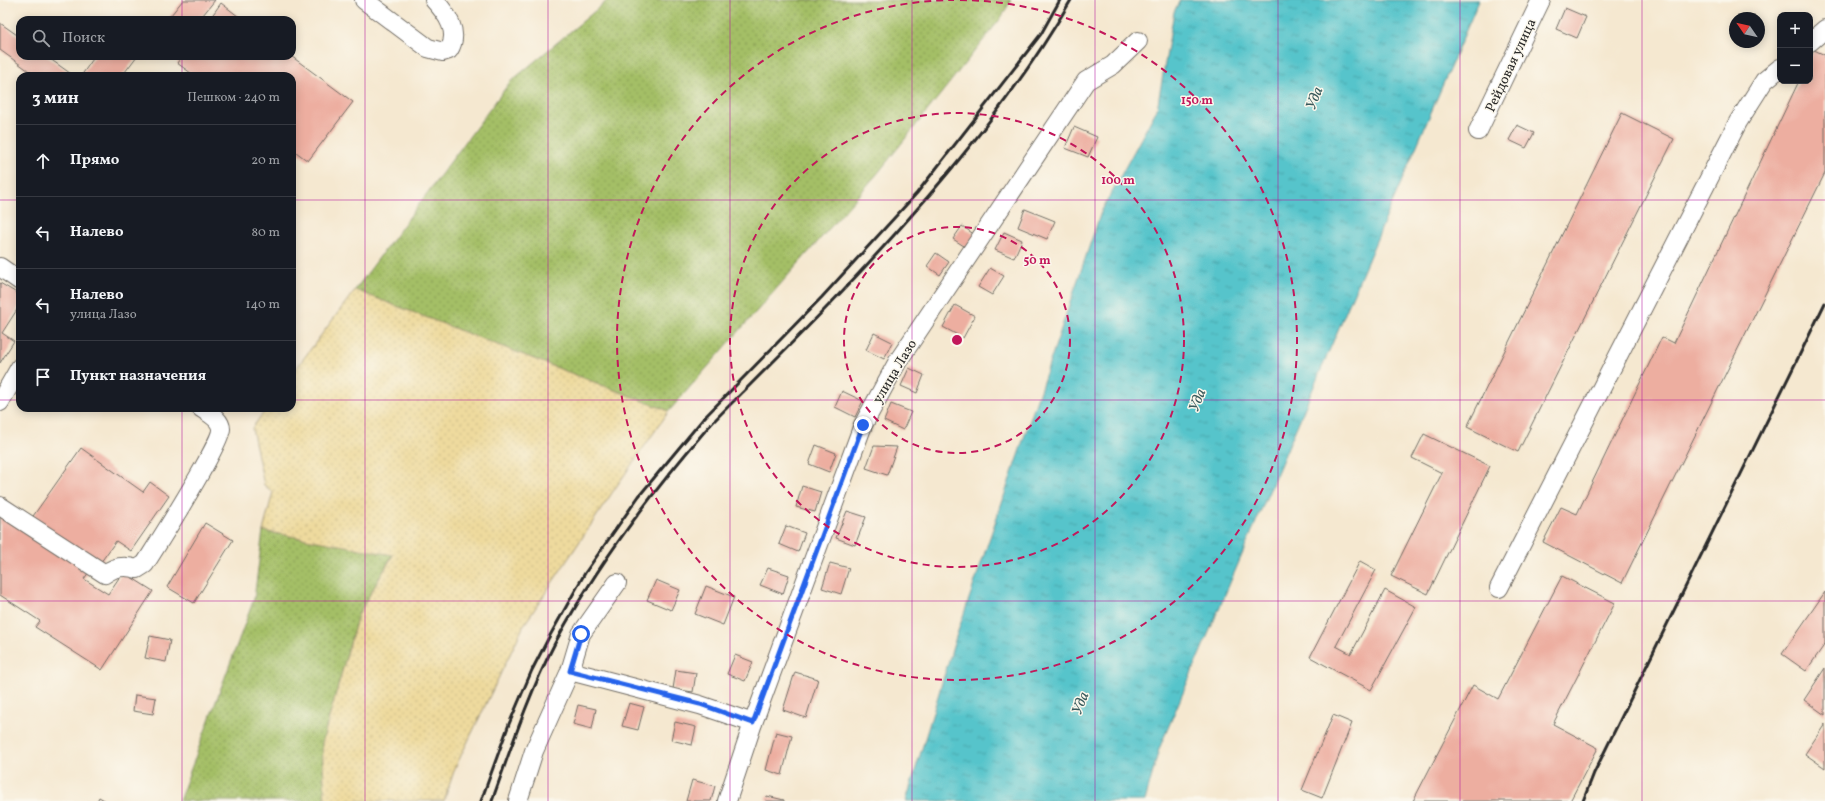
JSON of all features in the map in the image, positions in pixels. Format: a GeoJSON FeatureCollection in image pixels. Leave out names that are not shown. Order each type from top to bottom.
{"type":"FeatureCollection","features":[{"type":"Feature","properties":{"kind":"street"},"geometry":{"type":"LineString","coordinates":[[364,0],[428,48],[443,52],[449,50],[454,42],[454,31],[441,8],[434,0]]}},
{"type":"Feature","properties":{"kind":"street","name":"Рейдовая улица"},"geometry":{"type":"LineString","coordinates":[[1478,131],[1541,0]]}},
{"type":"Feature","properties":{"kind":"street"},"geometry":{"type":"LineString","coordinates":[[1813,39],[1825,29]]}},
{"type":"Feature","properties":{"kind":"street","name":"улица Лазо"},"geometry":{"type":"LineString","coordinates":[[727,801],[753,723],[863,425],[898,361],[1086,81],[1113,65],[1138,40]]}},
{"type":"Feature","properties":{"kind":"street"},"geometry":{"type":"LineString","coordinates":[[1499,588],[1738,122],[1764,81],[1777,70]]}},
{"type":"Feature","properties":{"kind":"street"},"geometry":{"type":"LineString","coordinates":[[0,267],[16,278]]}},
{"type":"Feature","properties":{"kind":"street"},"geometry":{"type":"LineString","coordinates":[[0,402],[16,374]]}},
{"type":"Feature","properties":{"kind":"street"},"geometry":{"type":"LineString","coordinates":[[0,506],[98,571],[105,574],[111,569],[127,566],[137,569],[145,564],[207,460],[220,435],[220,422],[206,412]]}},
{"type":"Feature","properties":{"kind":"street"},"geometry":{"type":"LineString","coordinates":[[518,801],[534,751],[570,671],[581,634],[616,583]]}},
{"type":"Feature","properties":{"kind":"street"},"geometry":{"type":"LineString","coordinates":[[570,671],[700,704],[753,723]]}},
{"type":"Feature","properties":{"kind":"green space"},"geometry":{"type":"Polygon","coordinates":[[[608,0],[1011,0],[1001,18],[878,173],[669,411],[355,290],[510,82],[608,0]]]}},
{"type":"Feature","properties":{"kind":"green space"},"geometry":{"type":"Polygon","coordinates":[[[263,531],[393,554],[358,615],[322,743],[325,801],[179,801],[254,599],[263,531]]]}},
{"type":"Feature","properties":{"kind":"sand"},"geometry":{"type":"Polygon","coordinates":[[[355,290],[669,411],[616,487],[524,625],[455,768],[444,801],[325,801],[322,743],[358,615],[393,555],[263,531],[273,492],[264,485],[252,428],[264,412],[296,412],[296,369],[355,290]]]}},
{"type":"Feature","properties":{"kind":"water","name":"Уда"},"geometry":{"type":"Polygon","coordinates":[[[1180,0],[1479,0],[1159,749],[1145,801],[906,801],[956,637],[1101,212],[1157,109],[1174,12],[1180,0]]]}},
{"type":"Feature","properties":{"kind":"building"},"geometry":{"type":"Polygon","coordinates":[[[183,0],[215,0],[202,16],[170,16],[183,0]]]}},
{"type":"Feature","properties":{"kind":"building"},"geometry":{"type":"Polygon","coordinates":[[[221,3],[238,16],[212,16],[221,3]]]}},
{"type":"Feature","properties":{"kind":"building"},"geometry":{"type":"Polygon","coordinates":[[[1565,8],[1586,17],[1577,38],[1556,29],[1565,8]]]}},
{"type":"Feature","properties":{"kind":"building"},"geometry":{"type":"Polygon","coordinates":[[[0,23],[16,34],[16,60],[52,60],[68,72],[30,72],[0,50],[0,23]]]}},
{"type":"Feature","properties":{"kind":"building"},"geometry":{"type":"Polygon","coordinates":[[[1814,50],[1825,55],[1825,173],[1622,583],[1543,542],[1561,507],[1577,514],[1662,337],[1674,343],[1798,84],[1813,84],[1814,50]]]}},
{"type":"Feature","properties":{"kind":"building"},"geometry":{"type":"Polygon","coordinates":[[[92,60],[134,60],[125,72],[84,72],[92,60]]]}},
{"type":"Feature","properties":{"kind":"building"},"geometry":{"type":"Polygon","coordinates":[[[179,60],[296,60],[353,102],[308,161],[296,152],[296,72],[189,72],[177,63],[179,60]]]}},
{"type":"Feature","properties":{"kind":"building"},"geometry":{"type":"Polygon","coordinates":[[[1622,113],[1674,139],[1518,452],[1467,427],[1622,113]]]}},
{"type":"Feature","properties":{"kind":"building"},"geometry":{"type":"Polygon","coordinates":[[[1517,125],[1534,133],[1526,148],[1509,140],[1517,125]]]}},
{"type":"Feature","properties":{"kind":"building"},"geometry":{"type":"Polygon","coordinates":[[[1074,127],[1097,137],[1088,157],[1065,148],[1074,127]]]}},
{"type":"Feature","properties":{"kind":"building"},"geometry":{"type":"Polygon","coordinates":[[[1025,209],[1055,221],[1047,239],[1018,227],[1025,209]]]}},
{"type":"Feature","properties":{"kind":"building"},"geometry":{"type":"Polygon","coordinates":[[[962,226],[975,235],[967,248],[953,239],[962,226]]]}},
{"type":"Feature","properties":{"kind":"building"},"geometry":{"type":"Polygon","coordinates":[[[1004,232],[1022,240],[1014,258],[995,250],[1004,232]]]}},
{"type":"Feature","properties":{"kind":"building"},"geometry":{"type":"Polygon","coordinates":[[[936,253],[949,262],[940,275],[927,266],[936,253]]]}},
{"type":"Feature","properties":{"kind":"building"},"geometry":{"type":"Polygon","coordinates":[[[990,268],[1004,276],[992,295],[978,287],[990,268]]]}},
{"type":"Feature","properties":{"kind":"building"},"geometry":{"type":"Polygon","coordinates":[[[0,283],[16,293],[16,311],[2,333],[14,341],[0,363],[0,283]]]}},
{"type":"Feature","properties":{"kind":"building"},"geometry":{"type":"Polygon","coordinates":[[[955,305],[975,316],[963,338],[943,327],[955,305]]]}},
{"type":"Feature","properties":{"kind":"building"},"geometry":{"type":"Polygon","coordinates":[[[874,333],[892,342],[884,359],[866,350],[874,333]]]}},
{"type":"Feature","properties":{"kind":"building"},"geometry":{"type":"Polygon","coordinates":[[[909,368],[924,375],[917,393],[901,386],[909,368]]]}},
{"type":"Feature","properties":{"kind":"building"},"geometry":{"type":"Polygon","coordinates":[[[842,391],[863,401],[855,417],[835,407],[842,391]]]}},
{"type":"Feature","properties":{"kind":"building"},"geometry":{"type":"Polygon","coordinates":[[[891,404],[911,412],[903,430],[884,421],[891,404]]]}},
{"type":"Feature","properties":{"kind":"building"},"geometry":{"type":"Polygon","coordinates":[[[1424,434],[1490,466],[1428,594],[1391,576],[1442,473],[1412,458],[1424,434]]]}},
{"type":"Feature","properties":{"kind":"building"},"geometry":{"type":"Polygon","coordinates":[[[816,445],[836,453],[829,472],[809,464],[816,445]]]}},
{"type":"Feature","properties":{"kind":"building"},"geometry":{"type":"Polygon","coordinates":[[[874,446],[897,447],[887,475],[866,468],[874,446]]]}},
{"type":"Feature","properties":{"kind":"building"},"geometry":{"type":"Polygon","coordinates":[[[81,448],[143,492],[150,482],[169,496],[131,551],[116,541],[98,566],[31,519],[81,448]]]}},
{"type":"Feature","properties":{"kind":"building"},"geometry":{"type":"Polygon","coordinates":[[[802,486],[821,492],[815,512],[796,507],[802,486]]]}},
{"type":"Feature","properties":{"kind":"building"},"geometry":{"type":"Polygon","coordinates":[[[0,511],[91,569],[84,579],[108,594],[123,572],[153,591],[102,670],[35,627],[40,621],[0,595],[0,511]]]}},
{"type":"Feature","properties":{"kind":"building"},"geometry":{"type":"Polygon","coordinates":[[[847,511],[866,517],[855,545],[836,538],[847,511]]]}},
{"type":"Feature","properties":{"kind":"building"},"geometry":{"type":"Polygon","coordinates":[[[205,523],[233,540],[194,603],[167,587],[205,523]]]}},
{"type":"Feature","properties":{"kind":"building"},"geometry":{"type":"Polygon","coordinates":[[[786,526],[805,533],[798,552],[779,544],[786,526]]]}},
{"type":"Feature","properties":{"kind":"building"},"geometry":{"type":"Polygon","coordinates":[[[1360,561],[1376,570],[1336,646],[1351,654],[1385,590],[1416,607],[1371,690],[1310,657],[1360,561]]]}},
{"type":"Feature","properties":{"kind":"building"},"geometry":{"type":"Polygon","coordinates":[[[830,563],[849,568],[841,594],[822,588],[830,563]]]}},
{"type":"Feature","properties":{"kind":"building"},"geometry":{"type":"Polygon","coordinates":[[[768,568],[789,575],[783,594],[760,585],[768,568]]]}},
{"type":"Feature","properties":{"kind":"building"},"geometry":{"type":"Polygon","coordinates":[[[1562,576],[1615,603],[1553,724],[1598,748],[1570,801],[1413,801],[1473,685],[1498,699],[1562,576]]]}},
{"type":"Feature","properties":{"kind":"building"},"geometry":{"type":"Polygon","coordinates":[[[656,580],[680,590],[671,610],[647,600],[656,580]]]}},
{"type":"Feature","properties":{"kind":"building"},"geometry":{"type":"Polygon","coordinates":[[[706,586],[734,597],[723,625],[695,614],[706,586]]]}},
{"type":"Feature","properties":{"kind":"building"},"geometry":{"type":"Polygon","coordinates":[[[1825,592],[1825,644],[1806,671],[1782,654],[1825,592]]]}},
{"type":"Feature","properties":{"kind":"building"},"geometry":{"type":"Polygon","coordinates":[[[150,636],[170,640],[166,662],[145,658],[150,636]]]}},
{"type":"Feature","properties":{"kind":"building"},"geometry":{"type":"Polygon","coordinates":[[[735,655],[753,662],[745,681],[727,674],[735,655]]]}},
{"type":"Feature","properties":{"kind":"building"},"geometry":{"type":"Polygon","coordinates":[[[1825,668],[1825,715],[1804,700],[1825,668]]]}},
{"type":"Feature","properties":{"kind":"building"},"geometry":{"type":"Polygon","coordinates":[[[676,670],[696,673],[693,692],[673,689],[676,670]]]}},
{"type":"Feature","properties":{"kind":"building"},"geometry":{"type":"Polygon","coordinates":[[[795,672],[818,679],[806,718],[783,710],[795,672]]]}},
{"type":"Feature","properties":{"kind":"building"},"geometry":{"type":"Polygon","coordinates":[[[135,695],[156,698],[153,714],[133,711],[135,695]]]}},
{"type":"Feature","properties":{"kind":"building"},"geometry":{"type":"Polygon","coordinates":[[[629,703],[644,707],[638,730],[622,726],[629,703]]]}},
{"type":"Feature","properties":{"kind":"building"},"geometry":{"type":"Polygon","coordinates":[[[578,705],[596,709],[592,729],[573,724],[578,705]]]}},
{"type":"Feature","properties":{"kind":"building"},"geometry":{"type":"Polygon","coordinates":[[[1333,715],[1352,723],[1322,798],[1302,790],[1333,715]]]}},
{"type":"Feature","properties":{"kind":"building"},"geometry":{"type":"Polygon","coordinates":[[[675,722],[696,727],[692,745],[671,740],[675,722]]]}},
{"type":"Feature","properties":{"kind":"building"},"geometry":{"type":"Polygon","coordinates":[[[1825,724],[1825,768],[1805,754],[1825,724]]]}},
{"type":"Feature","properties":{"kind":"building"},"geometry":{"type":"Polygon","coordinates":[[[776,732],[792,736],[782,775],[766,770],[776,732]]]}},
{"type":"Feature","properties":{"kind":"building"},"geometry":{"type":"Polygon","coordinates":[[[692,780],[715,786],[711,801],[686,801],[692,780]]]}},
{"type":"Feature","properties":{"kind":"building"},"geometry":{"type":"Polygon","coordinates":[[[767,796],[784,800],[784,801],[766,801],[767,796]]]}},
{"type":"Feature","properties":{"kind":"building"},"geometry":{"type":"Polygon","coordinates":[[[99,797],[106,801],[97,801],[99,797]]]}},
{"type":"Feature","properties":{"kind":"railway"},"geometry":{"type":"LineString","coordinates":[[481,801],[509,724],[532,670],[548,639],[585,573],[639,496],[703,419],[822,297],[917,193],[1041,34],[1060,0]]}},
{"type":"Feature","properties":{"kind":"railway"},"geometry":{"type":"LineString","coordinates":[[492,801],[521,721],[537,681],[555,643],[588,587],[624,533],[684,456],[710,426],[862,270],[959,160],[1018,82],[1046,41],[1071,0]]}},
{"type":"Feature","properties":{"kind":"railway"},"geometry":{"type":"LineString","coordinates":[[1583,801],[1594,773],[1825,303]]}},
{"type":"Feature","properties":{"kind":"route"},"geometry":{"type":"LineString","coordinates":[[581,634],[570,671],[700,704],[753,723],[863,425]]}}]}
